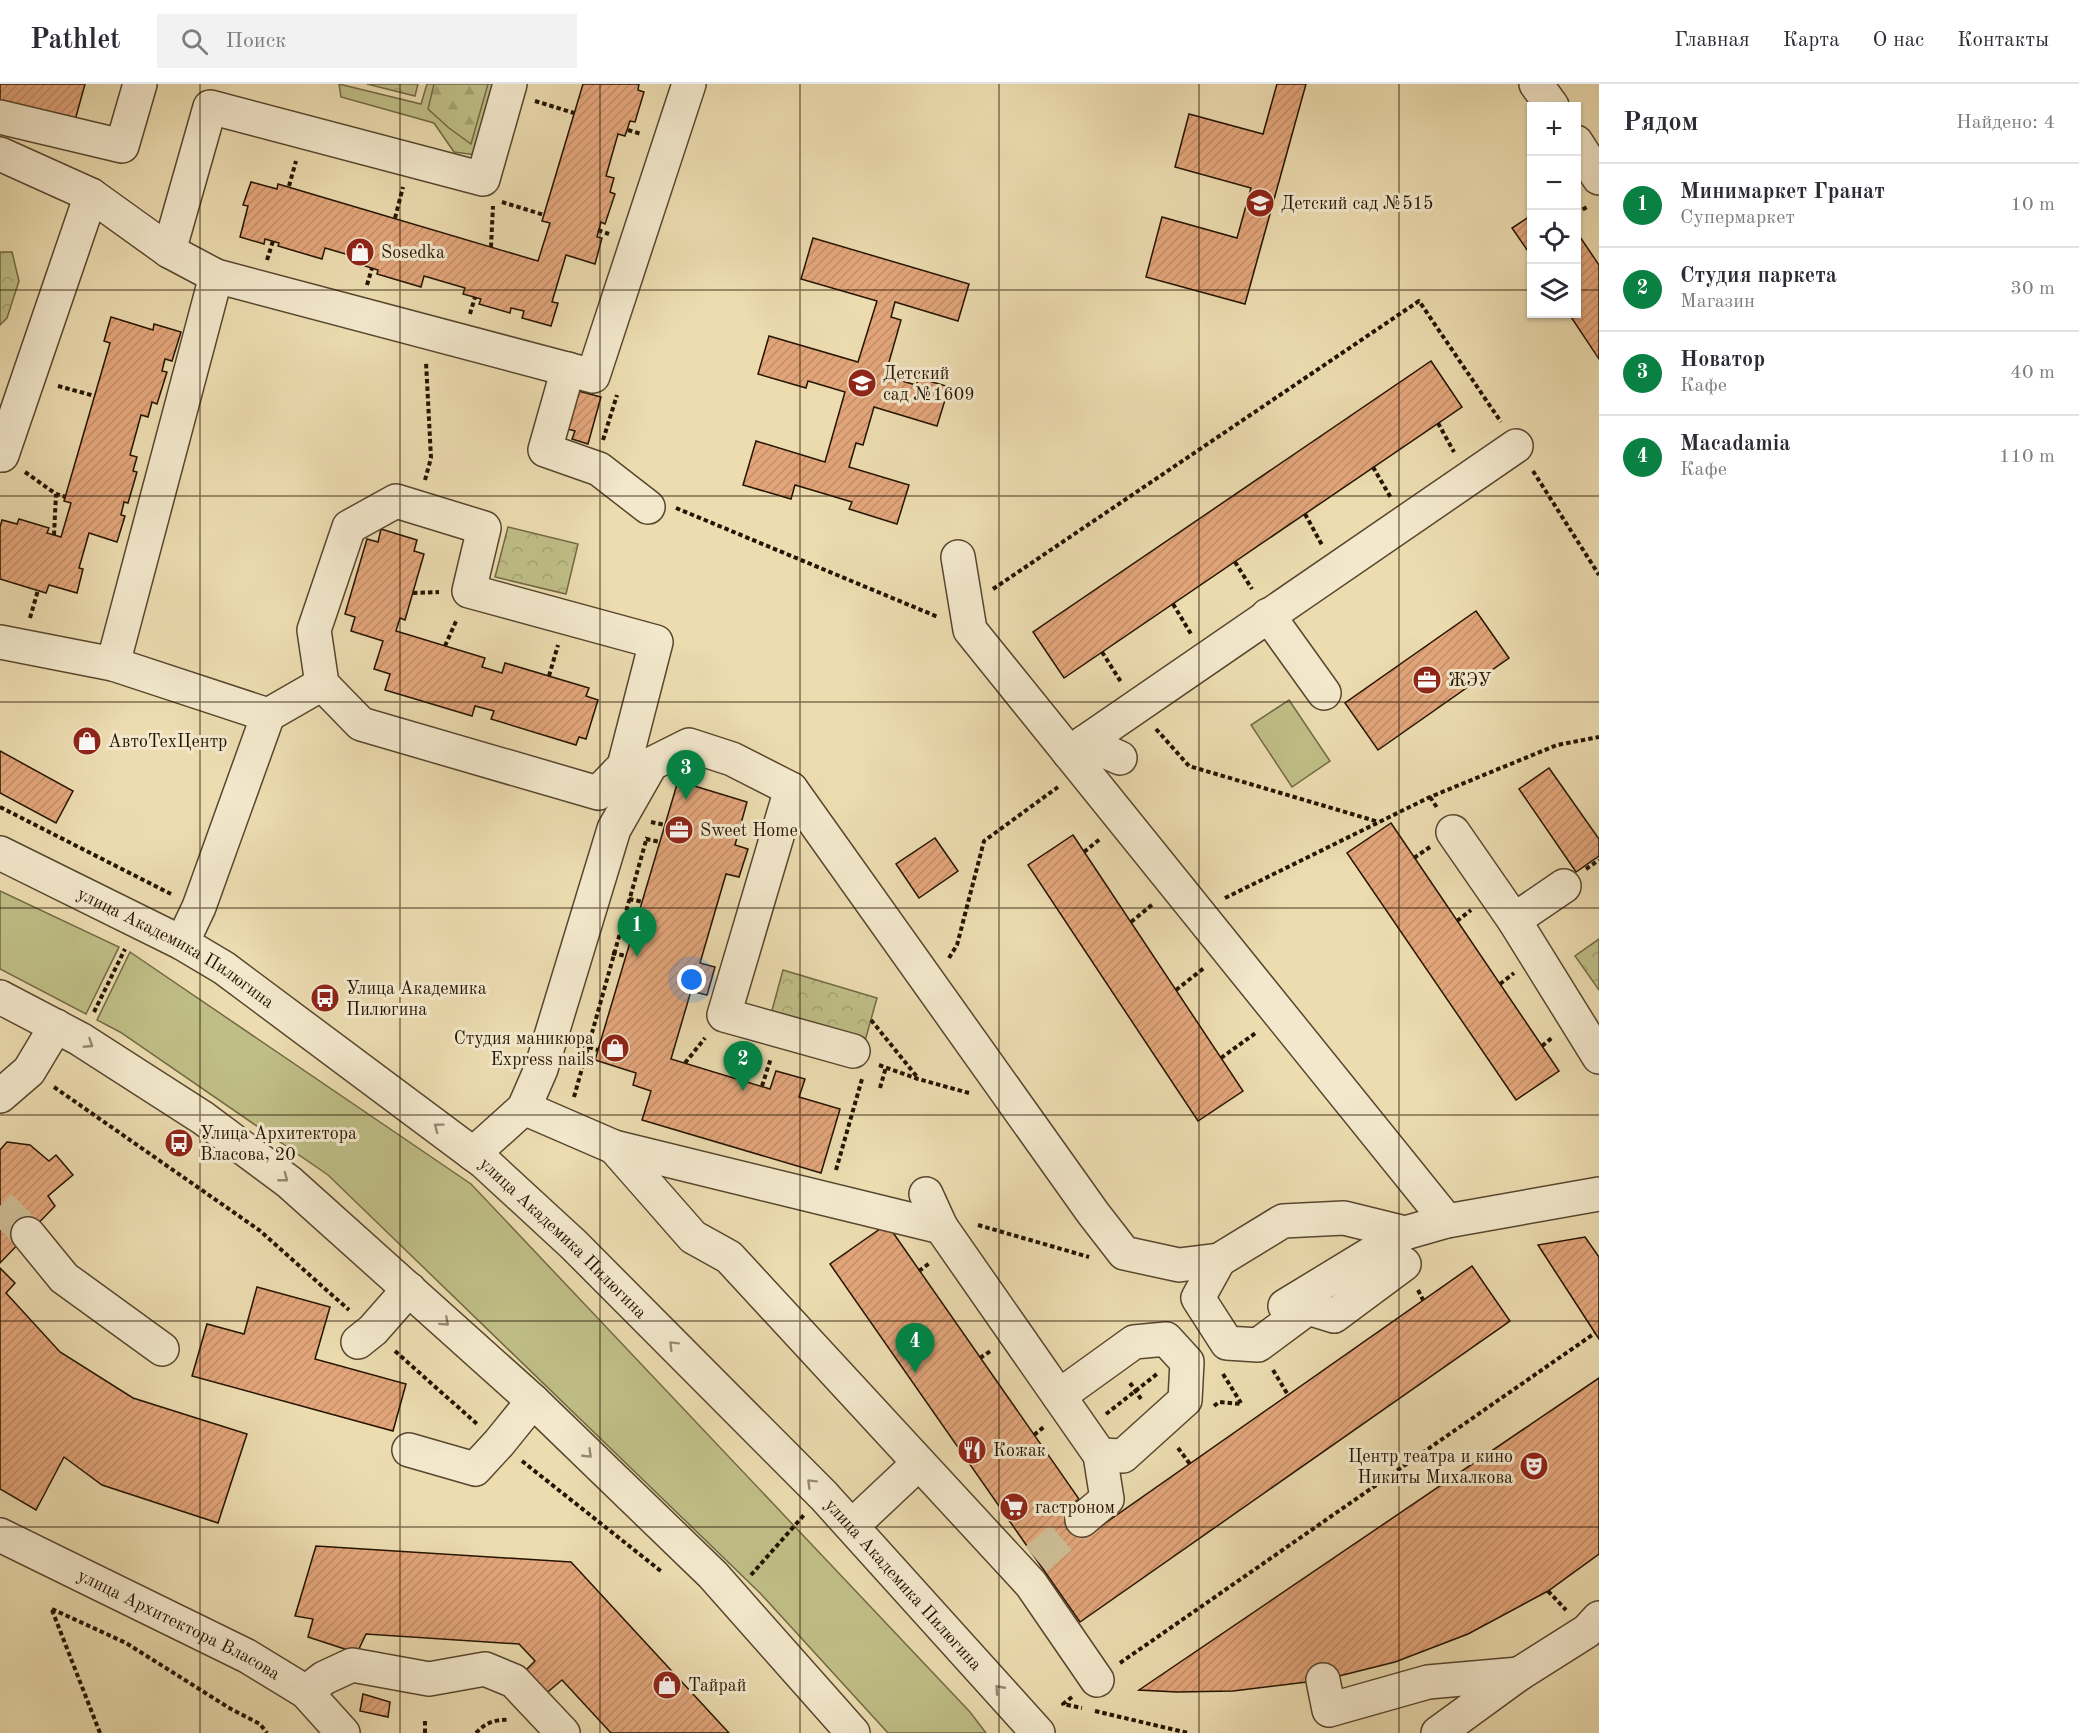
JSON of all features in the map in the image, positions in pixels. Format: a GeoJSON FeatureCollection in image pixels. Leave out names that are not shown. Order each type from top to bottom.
{"type":"FeatureCollection","features":[{"type":"Feature","properties":{"kind":"street"},"geometry":{"type":"LineString","coordinates":[[0,117],[122,146],[140,84]]}},
{"type":"Feature","properties":{"kind":"street"},"geometry":{"type":"LineString","coordinates":[[661,507],[599,469],[545,450],[580,373],[689,84]]}},
{"type":"Feature","properties":{"kind":"street"},"geometry":{"type":"LineString","coordinates":[[1536,84],[1549,102]]}},
{"type":"Feature","properties":{"kind":"street"},"geometry":{"type":"LineString","coordinates":[[169,251],[210,107],[483,179],[508,88]]}},
{"type":"Feature","properties":{"kind":"street"},"geometry":{"type":"LineString","coordinates":[[1586,144],[1599,178]]}},
{"type":"Feature","properties":{"kind":"street"},"geometry":{"type":"LineString","coordinates":[[0,154],[91,195],[169,251],[216,276],[580,373]]}},
{"type":"Feature","properties":{"kind":"street"},"geometry":{"type":"LineString","coordinates":[[1,455],[91,195]]}},
{"type":"Feature","properties":{"kind":"street"},"geometry":{"type":"LineString","coordinates":[[113,664],[216,276]]}},
{"type":"Feature","properties":{"kind":"street"},"geometry":{"type":"LineString","coordinates":[[1079,754],[1268,615],[1516,446]]}},
{"type":"Feature","properties":{"kind":"street"},"geometry":{"type":"LineString","coordinates":[[396,501],[484,528],[470,591],[656,642],[624,766],[598,793],[361,724],[322,684],[314,630],[349,527],[396,501]]}},
{"type":"Feature","properties":{"kind":"street"},"geometry":{"type":"LineString","coordinates":[[958,557],[970,630],[1079,754],[1197,912],[1447,1221]]}},
{"type":"Feature","properties":{"kind":"street"},"geometry":{"type":"LineString","coordinates":[[1268,615],[1324,693]]}},
{"type":"Feature","properties":{"kind":"street"},"geometry":{"type":"LineString","coordinates":[[0,642],[113,664],[268,716]]}},
{"type":"Feature","properties":{"kind":"street"},"geometry":{"type":"LineString","coordinates":[[182,943],[199,907],[268,716],[322,684]]}},
{"type":"Feature","properties":{"kind":"street"},"geometry":{"type":"LineString","coordinates":[[473,1154],[524,1108],[541,1069],[614,829],[651,764],[690,745],[732,759],[791,789],[1093,1213],[1124,1253],[1179,1265],[1219,1260],[1283,1221],[1344,1218],[1405,1248]]}},
{"type":"Feature","properties":{"kind":"street"},"geometry":{"type":"LineString","coordinates":[[1079,754],[1120,758]]}},
{"type":"Feature","properties":{"kind":"street"},"geometry":{"type":"LineString","coordinates":[[791,789],[724,1015],[864,1063]]}},
{"type":"Feature","properties":{"kind":"street"},"geometry":{"type":"LineString","coordinates":[[1453,832],[1514,920],[1599,1057]]}},
{"type":"Feature","properties":{"kind":"street","name":"улица Академика Пилюгина"},"geometry":{"type":"LineString","coordinates":[[0,853],[182,943],[224,968],[473,1154],[573,1244],[852,1526],[1038,1733]]}},
{"type":"Feature","properties":{"kind":"street"},"geometry":{"type":"LineString","coordinates":[[1514,920],[1554,885]]}},
{"type":"Feature","properties":{"kind":"street"},"geometry":{"type":"LineString","coordinates":[[0,997],[80,1039],[203,1118],[289,1182],[533,1401],[727,1591],[853,1733]]}},
{"type":"Feature","properties":{"kind":"street"},"geometry":{"type":"LineString","coordinates":[[0,1096],[29,1071],[56,1026]]}},
{"type":"Feature","properties":{"kind":"street"},"geometry":{"type":"LineString","coordinates":[[524,1108],[614,1147],[941,1227]]}},
{"type":"Feature","properties":{"kind":"street"},"geometry":{"type":"LineString","coordinates":[[614,1147],[693,1237],[729,1257],[919,1463],[1028,1565],[1031,1584],[1097,1680]]}},
{"type":"Feature","properties":{"kind":"street"},"geometry":{"type":"LineString","coordinates":[[926,1194],[941,1227],[1092,1443],[1107,1499],[1082,1520]]}},
{"type":"Feature","properties":{"kind":"street"},"geometry":{"type":"LineString","coordinates":[[1285,1306],[1405,1248],[1447,1221],[1599,1194]]}},
{"type":"Feature","properties":{"kind":"street"},"geometry":{"type":"LineString","coordinates":[[28,1234],[64,1278],[162,1349]]}},
{"type":"Feature","properties":{"kind":"street"},"geometry":{"type":"LineString","coordinates":[[1219,1260],[1198,1298],[1227,1343],[1258,1345],[1308,1308],[1334,1316],[1405,1248]]}},
{"type":"Feature","properties":{"kind":"street"},"geometry":{"type":"LineString","coordinates":[[365,1336],[409,1289]]}},
{"type":"Feature","properties":{"kind":"street"},"geometry":{"type":"LineString","coordinates":[[1059,1396],[1134,1342],[1166,1339],[1186,1362],[1185,1400],[1123,1456],[1092,1443]]}},
{"type":"Feature","properties":{"kind":"street"},"geometry":{"type":"LineString","coordinates":[[409,1450],[475,1469],[533,1401]]}},
{"type":"Feature","properties":{"kind":"street"},"geometry":{"type":"LineString","coordinates":[[852,1526],[919,1463]]}},
{"type":"Feature","properties":{"kind":"street","name":"улица Архитектора Власова"},"geometry":{"type":"LineString","coordinates":[[0,1535],[247,1656],[306,1692],[343,1733]]}},
{"type":"Feature","properties":{"kind":"street"},"geometry":{"type":"LineString","coordinates":[[1438,1733],[1519,1674],[1587,1631],[1599,1618]]}},
{"type":"Feature","properties":{"kind":"street"},"geometry":{"type":"LineString","coordinates":[[306,1692],[324,1678],[352,1665],[429,1679],[485,1670],[514,1681],[563,1733]]}},
{"type":"Feature","properties":{"kind":"street"},"geometry":{"type":"LineString","coordinates":[[1323,1680],[1329,1710],[1428,1682],[1519,1674]]}},
{"type":"Feature","properties":{"kind":"path"},"geometry":{"type":"LineString","coordinates":[[508,88],[574,113]]}},
{"type":"Feature","properties":{"kind":"path"},"geometry":{"type":"LineString","coordinates":[[491,247],[493,199],[544,215]]}},
{"type":"Feature","properties":{"kind":"path"},"geometry":{"type":"LineString","coordinates":[[661,507],[970,630],[986,594],[1419,301],[1599,575]]}},
{"type":"Feature","properties":{"kind":"path"},"geometry":{"type":"LineString","coordinates":[[424,332],[431,458],[424,481]]}},
{"type":"Feature","properties":{"kind":"path"},"geometry":{"type":"LineString","coordinates":[[580,373],[619,387],[601,448]]}},
{"type":"Feature","properties":{"kind":"path"},"geometry":{"type":"LineString","coordinates":[[29,378],[95,396]]}},
{"type":"Feature","properties":{"kind":"path"},"geometry":{"type":"LineString","coordinates":[[1,455],[56,495],[66,497]]}},
{"type":"Feature","properties":{"kind":"path"},"geometry":{"type":"LineString","coordinates":[[54,535],[56,495]]}},
{"type":"Feature","properties":{"kind":"path"},"geometry":{"type":"LineString","coordinates":[[1152,723],[1189,766],[1380,822]]}},
{"type":"Feature","properties":{"kind":"path"},"geometry":{"type":"LineString","coordinates":[[1197,912],[1430,797],[1557,745],[1599,737]]}},
{"type":"Feature","properties":{"kind":"path"},"geometry":{"type":"LineString","coordinates":[[932,987],[957,945],[984,841],[1079,754]]}},
{"type":"Feature","properties":{"kind":"path"},"geometry":{"type":"LineString","coordinates":[[0,807],[155,888]]}},
{"type":"Feature","properties":{"kind":"path"},"geometry":{"type":"LineString","coordinates":[[574,1099],[651,822],[665,825]]}},
{"type":"Feature","properties":{"kind":"path"},"geometry":{"type":"LineString","coordinates":[[646,839],[660,842]]}},
{"type":"Feature","properties":{"kind":"path"},"geometry":{"type":"LineString","coordinates":[[629,899],[643,902]]}},
{"type":"Feature","properties":{"kind":"path"},"geometry":{"type":"LineString","coordinates":[[90,1021],[125,948]]}},
{"type":"Feature","properties":{"kind":"path"},"geometry":{"type":"LineString","coordinates":[[614,953],[626,956]]}},
{"type":"Feature","properties":{"kind":"path"},"geometry":{"type":"LineString","coordinates":[[1221,1058],[1281,1015]]}},
{"type":"Feature","properties":{"kind":"path"},"geometry":{"type":"LineString","coordinates":[[835,1172],[864,1063],[886,1067],[918,1079],[871,1020]]}},
{"type":"Feature","properties":{"kind":"path"},"geometry":{"type":"LineString","coordinates":[[551,1036],[598,1050]]}},
{"type":"Feature","properties":{"kind":"path"},"geometry":{"type":"LineString","coordinates":[[880,1088],[886,1067]]}},
{"type":"Feature","properties":{"kind":"path"},"geometry":{"type":"LineString","coordinates":[[46,1082],[258,1230],[365,1336],[667,1575]]}},
{"type":"Feature","properties":{"kind":"path"},"geometry":{"type":"LineString","coordinates":[[976,1224],[1054,1248]]}},
{"type":"Feature","properties":{"kind":"path"},"geometry":{"type":"LineString","coordinates":[[1190,1614],[1595,1333]]}},
{"type":"Feature","properties":{"kind":"path"},"geometry":{"type":"LineString","coordinates":[[1092,1443],[1135,1391],[1181,1356]]}},
{"type":"Feature","properties":{"kind":"path"},"geometry":{"type":"LineString","coordinates":[[1112,1358],[1159,1423]]}},
{"type":"Feature","properties":{"kind":"path"},"geometry":{"type":"LineString","coordinates":[[1220,1369],[1242,1404]]}},
{"type":"Feature","properties":{"kind":"path"},"geometry":{"type":"LineString","coordinates":[[727,1591],[756,1571],[804,1515],[796,1506]]}},
{"type":"Feature","properties":{"kind":"path"},"geometry":{"type":"LineString","coordinates":[[100,1733],[52,1609],[126,1643],[231,1709],[260,1724],[267,1733]]}},
{"type":"Feature","properties":{"kind":"path"},"geometry":{"type":"LineString","coordinates":[[476,1733],[494,1720],[507,1719],[513,1722]]}},
{"type":"Feature","properties":{"kind":"path"},"geometry":{"type":"LineString","coordinates":[[425,1720],[425,1733]]}},
{"type":"Feature","properties":{"kind":"green space"},"geometry":{"type":"Polygon","coordinates":[[[339,84],[421,104],[427,84],[497,84],[476,155],[454,152],[434,123],[341,97],[339,84]]]}},
{"type":"Feature","properties":{"kind":"green space"},"geometry":{"type":"Polygon","coordinates":[[[367,84],[418,84],[415,96],[367,84]]]}},
{"type":"Feature","properties":{"kind":"green space"},"geometry":{"type":"Polygon","coordinates":[[[434,84],[488,84],[471,144],[428,109],[434,84]]]}},
{"type":"Feature","properties":{"kind":"green space"},"geometry":{"type":"Polygon","coordinates":[[[0,252],[12,252],[19,281],[7,318],[0,325],[0,252]]]}},
{"type":"Feature","properties":{"kind":"green space"},"geometry":{"type":"Polygon","coordinates":[[[508,527],[578,544],[566,594],[495,577],[508,527]]]}},
{"type":"Feature","properties":{"kind":"green space"},"geometry":{"type":"Polygon","coordinates":[[[1289,700],[1330,761],[1292,787],[1251,725],[1289,700]]]}},
{"type":"Feature","properties":{"kind":"green space"},"geometry":{"type":"Polygon","coordinates":[[[0,891],[119,947],[86,1014],[0,969],[0,891]]]}},
{"type":"Feature","properties":{"kind":"green space"},"geometry":{"type":"Polygon","coordinates":[[[1599,939],[1599,990],[1575,956],[1599,939]]]}},
{"type":"Feature","properties":{"kind":"green space"},"geometry":{"type":"Polygon","coordinates":[[[130,952],[471,1184],[970,1712],[986,1733],[888,1733],[760,1593],[328,1175],[120,1032],[97,1020],[130,952]]]}},
{"type":"Feature","properties":{"kind":"green space"},"geometry":{"type":"Polygon","coordinates":[[[783,970],[877,998],[865,1041],[771,1014],[783,970]]]}},
{"type":"Feature","properties":{"kind":"building"},"geometry":{"type":"Polygon","coordinates":[[[0,84],[85,84],[74,124],[0,104],[0,84]]]}},
{"type":"Feature","properties":{"kind":"building"},"geometry":{"type":"Polygon","coordinates":[[[583,84],[639,84],[638,90],[644,92],[635,122],[630,121],[625,136],[618,134],[606,176],[614,178],[610,192],[615,194],[605,224],[601,222],[597,237],[602,238],[595,264],[566,255],[552,302],[558,303],[551,326],[522,318],[524,311],[511,308],[510,313],[479,304],[481,299],[463,294],[465,288],[424,276],[421,287],[377,274],[378,270],[365,266],[366,260],[325,248],[322,259],[278,246],[279,243],[265,239],[264,244],[240,237],[248,206],[243,205],[251,182],[277,189],[278,184],[538,261],[550,223],[542,221],[583,84]]]}},
{"type":"Feature","properties":{"kind":"building","name":"Детский сад №515"},"geometry":{"type":"Polygon","coordinates":[[[1277,84],[1306,84],[1245,304],[1146,277],[1162,217],[1237,238],[1251,188],[1175,167],[1189,114],[1263,134],[1277,84]]]}},
{"type":"Feature","properties":{"kind":"building"},"geometry":{"type":"Polygon","coordinates":[[[1527,218],[1527,250],[1512,228],[1527,218]]]}},
{"type":"Feature","properties":{"kind":"building","name":"Детский сад №1609"},"geometry":{"type":"Polygon","coordinates":[[[813,238],[969,284],[958,321],[895,302],[891,317],[901,320],[885,376],[916,385],[919,378],[949,387],[937,426],[874,407],[863,445],[856,443],[849,467],[909,485],[897,524],[849,509],[852,502],[795,485],[791,499],[743,485],[756,441],[825,462],[845,392],[808,381],[806,388],[758,374],[769,336],[858,362],[877,301],[801,279],[813,238]]]}},
{"type":"Feature","properties":{"kind":"building"},"geometry":{"type":"Polygon","coordinates":[[[1581,238],[1599,265],[1599,359],[1572,318],[1581,318],[1581,238]]]}},
{"type":"Feature","properties":{"kind":"building"},"geometry":{"type":"Polygon","coordinates":[[[111,317],[153,330],[154,324],[181,332],[172,361],[165,359],[162,371],[167,372],[157,404],[152,402],[148,417],[141,415],[130,455],[137,457],[133,471],[137,472],[128,503],[124,502],[121,515],[125,516],[117,542],[89,533],[79,568],[83,569],[77,593],[49,585],[46,593],[0,579],[2,520],[17,524],[19,519],[49,528],[47,533],[61,537],[71,503],[64,501],[110,343],[104,341],[111,317]]]}},
{"type":"Feature","properties":{"kind":"building"},"geometry":{"type":"Polygon","coordinates":[[[1431,361],[1462,407],[1064,678],[1033,632],[1431,361]]]}},
{"type":"Feature","properties":{"kind":"building"},"geometry":{"type":"Polygon","coordinates":[[[571,389],[601,397],[588,444],[572,439],[575,431],[560,427],[571,389]]]}},
{"type":"Feature","properties":{"kind":"building"},"geometry":{"type":"Polygon","coordinates":[[[381,529],[417,540],[414,551],[424,554],[405,620],[400,618],[396,631],[485,658],[482,667],[502,673],[505,663],[589,688],[586,696],[598,700],[586,739],[579,737],[576,745],[491,719],[494,711],[475,706],[472,716],[385,690],[390,674],[374,669],[383,641],[351,631],[355,617],[345,614],[367,539],[378,542],[381,529]]]}},
{"type":"Feature","properties":{"kind":"building","name":"ЖЭУ"},"geometry":{"type":"Polygon","coordinates":[[[1476,611],[1509,658],[1378,750],[1345,703],[1476,611]]]}},
{"type":"Feature","properties":{"kind":"building"},"geometry":{"type":"Polygon","coordinates":[[[0,751],[73,791],[56,823],[0,793],[0,751]]]}},
{"type":"Feature","properties":{"kind":"building"},"geometry":{"type":"Polygon","coordinates":[[[1549,768],[1599,839],[1599,856],[1576,872],[1519,789],[1549,768]]]}},
{"type":"Feature","properties":{"kind":"building"},"geometry":{"type":"Polygon","coordinates":[[[678,781],[747,802],[735,845],[748,849],[739,877],[726,874],[700,963],[715,967],[707,995],[691,991],[671,1059],[770,1089],[776,1071],[805,1079],[799,1097],[840,1109],[821,1173],[642,1120],[651,1091],[633,1085],[636,1073],[595,1060],[678,781]]]}},
{"type":"Feature","properties":{"kind":"building"},"geometry":{"type":"Polygon","coordinates":[[[1391,823],[1559,1071],[1516,1100],[1347,853],[1391,823]]]}},
{"type":"Feature","properties":{"kind":"building"},"geometry":{"type":"Polygon","coordinates":[[[1073,835],[1243,1091],[1198,1121],[1028,865],[1073,835]]]}},
{"type":"Feature","properties":{"kind":"building"},"geometry":{"type":"Polygon","coordinates":[[[935,838],[958,871],[919,898],[896,864],[935,838]]]}},
{"type":"Feature","properties":{"kind":"building"},"geometry":{"type":"Polygon","coordinates":[[[7,1142],[30,1145],[49,1161],[56,1155],[73,1175],[48,1196],[55,1206],[0,1263],[0,1150],[7,1142]]]}},
{"type":"Feature","properties":{"kind":"building"},"geometry":{"type":"Polygon","coordinates":[[[887,1224],[1079,1499],[1071,1505],[1091,1533],[1472,1266],[1510,1321],[1080,1622],[830,1264],[887,1224]]]}},
{"type":"Feature","properties":{"kind":"building"},"geometry":{"type":"Polygon","coordinates":[[[1585,1237],[1599,1257],[1599,1339],[1538,1245],[1585,1237]]]}},
{"type":"Feature","properties":{"kind":"building"},"geometry":{"type":"Polygon","coordinates":[[[0,1268],[15,1283],[6,1293],[60,1352],[133,1398],[247,1434],[218,1523],[102,1485],[64,1457],[36,1510],[0,1489],[0,1268]]]}},
{"type":"Feature","properties":{"kind":"building"},"geometry":{"type":"Polygon","coordinates":[[[257,1287],[330,1307],[315,1359],[406,1384],[393,1431],[192,1376],[207,1324],[244,1334],[257,1287]]]}},
{"type":"Feature","properties":{"kind":"building","name":"Центр театра и кино Никиты Михалкова"},"geometry":{"type":"Polygon","coordinates":[[[1599,1378],[1599,1554],[1548,1591],[1468,1634],[1395,1662],[1323,1680],[1233,1691],[1139,1690],[1599,1378]]]}},
{"type":"Feature","properties":{"kind":"building"},"geometry":{"type":"Polygon","coordinates":[[[316,1546],[571,1562],[729,1733],[611,1733],[562,1680],[544,1695],[523,1673],[535,1661],[519,1644],[366,1634],[357,1653],[308,1637],[313,1619],[295,1616],[316,1546]]]}},
{"type":"Feature","properties":{"kind":"building"},"geometry":{"type":"Polygon","coordinates":[[[363,1694],[390,1702],[388,1717],[360,1711],[363,1694]]]}},
{"type":"Feature","properties":{"kind":"tunnel"},"geometry":{"type":"LineString","coordinates":[[0,1206],[28,1234]]}},
{"type":"Feature","properties":{"kind":"tunnel"},"geometry":{"type":"LineString","coordinates":[[1036,1559],[1082,1520]]}},
{"type":"Feature","properties":{"kind":"place","name":"Детский сад №515"},"geometry":{"type":"Point","coordinates":[1260,203]}},
{"type":"Feature","properties":{"kind":"place","name":"Sosedka"},"geometry":{"type":"Point","coordinates":[360,252]}},
{"type":"Feature","properties":{"kind":"place","name":"Детский сад №1609"},"geometry":{"type":"Point","coordinates":[862,383]}},
{"type":"Feature","properties":{"kind":"place","name":"ЖЭУ"},"geometry":{"type":"Point","coordinates":[1427,680]}},
{"type":"Feature","properties":{"kind":"place","name":"АвтоТехЦентр"},"geometry":{"type":"Point","coordinates":[87,741]}},
{"type":"Feature","properties":{"kind":"place","name":"Новатор"},"geometry":{"type":"Point","coordinates":[686,800]}},
{"type":"Feature","properties":{"kind":"place","name":"Sweet Home"},"geometry":{"type":"Point","coordinates":[679,830]}},
{"type":"Feature","properties":{"kind":"place","name":"Минимаркет Гранат"},"geometry":{"type":"Point","coordinates":[637,957]}},
{"type":"Feature","properties":{"kind":"place","name":"Улица Академика Пилюгина"},"geometry":{"type":"Point","coordinates":[325,998]}},
{"type":"Feature","properties":{"kind":"place","name":"Студия маникюра Express nails"},"geometry":{"type":"Point","coordinates":[615,1048]}},
{"type":"Feature","properties":{"kind":"place","name":"Студия паркета"},"geometry":{"type":"Point","coordinates":[743,1091]}},
{"type":"Feature","properties":{"kind":"place","name":"Улица Архитектора Власова, 20"},"geometry":{"type":"Point","coordinates":[179,1143]}},
{"type":"Feature","properties":{"kind":"place","name":"Macadamia"},"geometry":{"type":"Point","coordinates":[915,1373]}},
{"type":"Feature","properties":{"kind":"place","name":"Кожак"},"geometry":{"type":"Point","coordinates":[972,1450]}},
{"type":"Feature","properties":{"kind":"place","name":"Центр театра и кино Никиты Михалкова"},"geometry":{"type":"Point","coordinates":[1534,1466]}},
{"type":"Feature","properties":{"kind":"place","name":"гастроном"},"geometry":{"type":"Point","coordinates":[1014,1507]}},
{"type":"Feature","properties":{"kind":"place","name":"Тайрай"},"geometry":{"type":"Point","coordinates":[667,1685]}}]}
